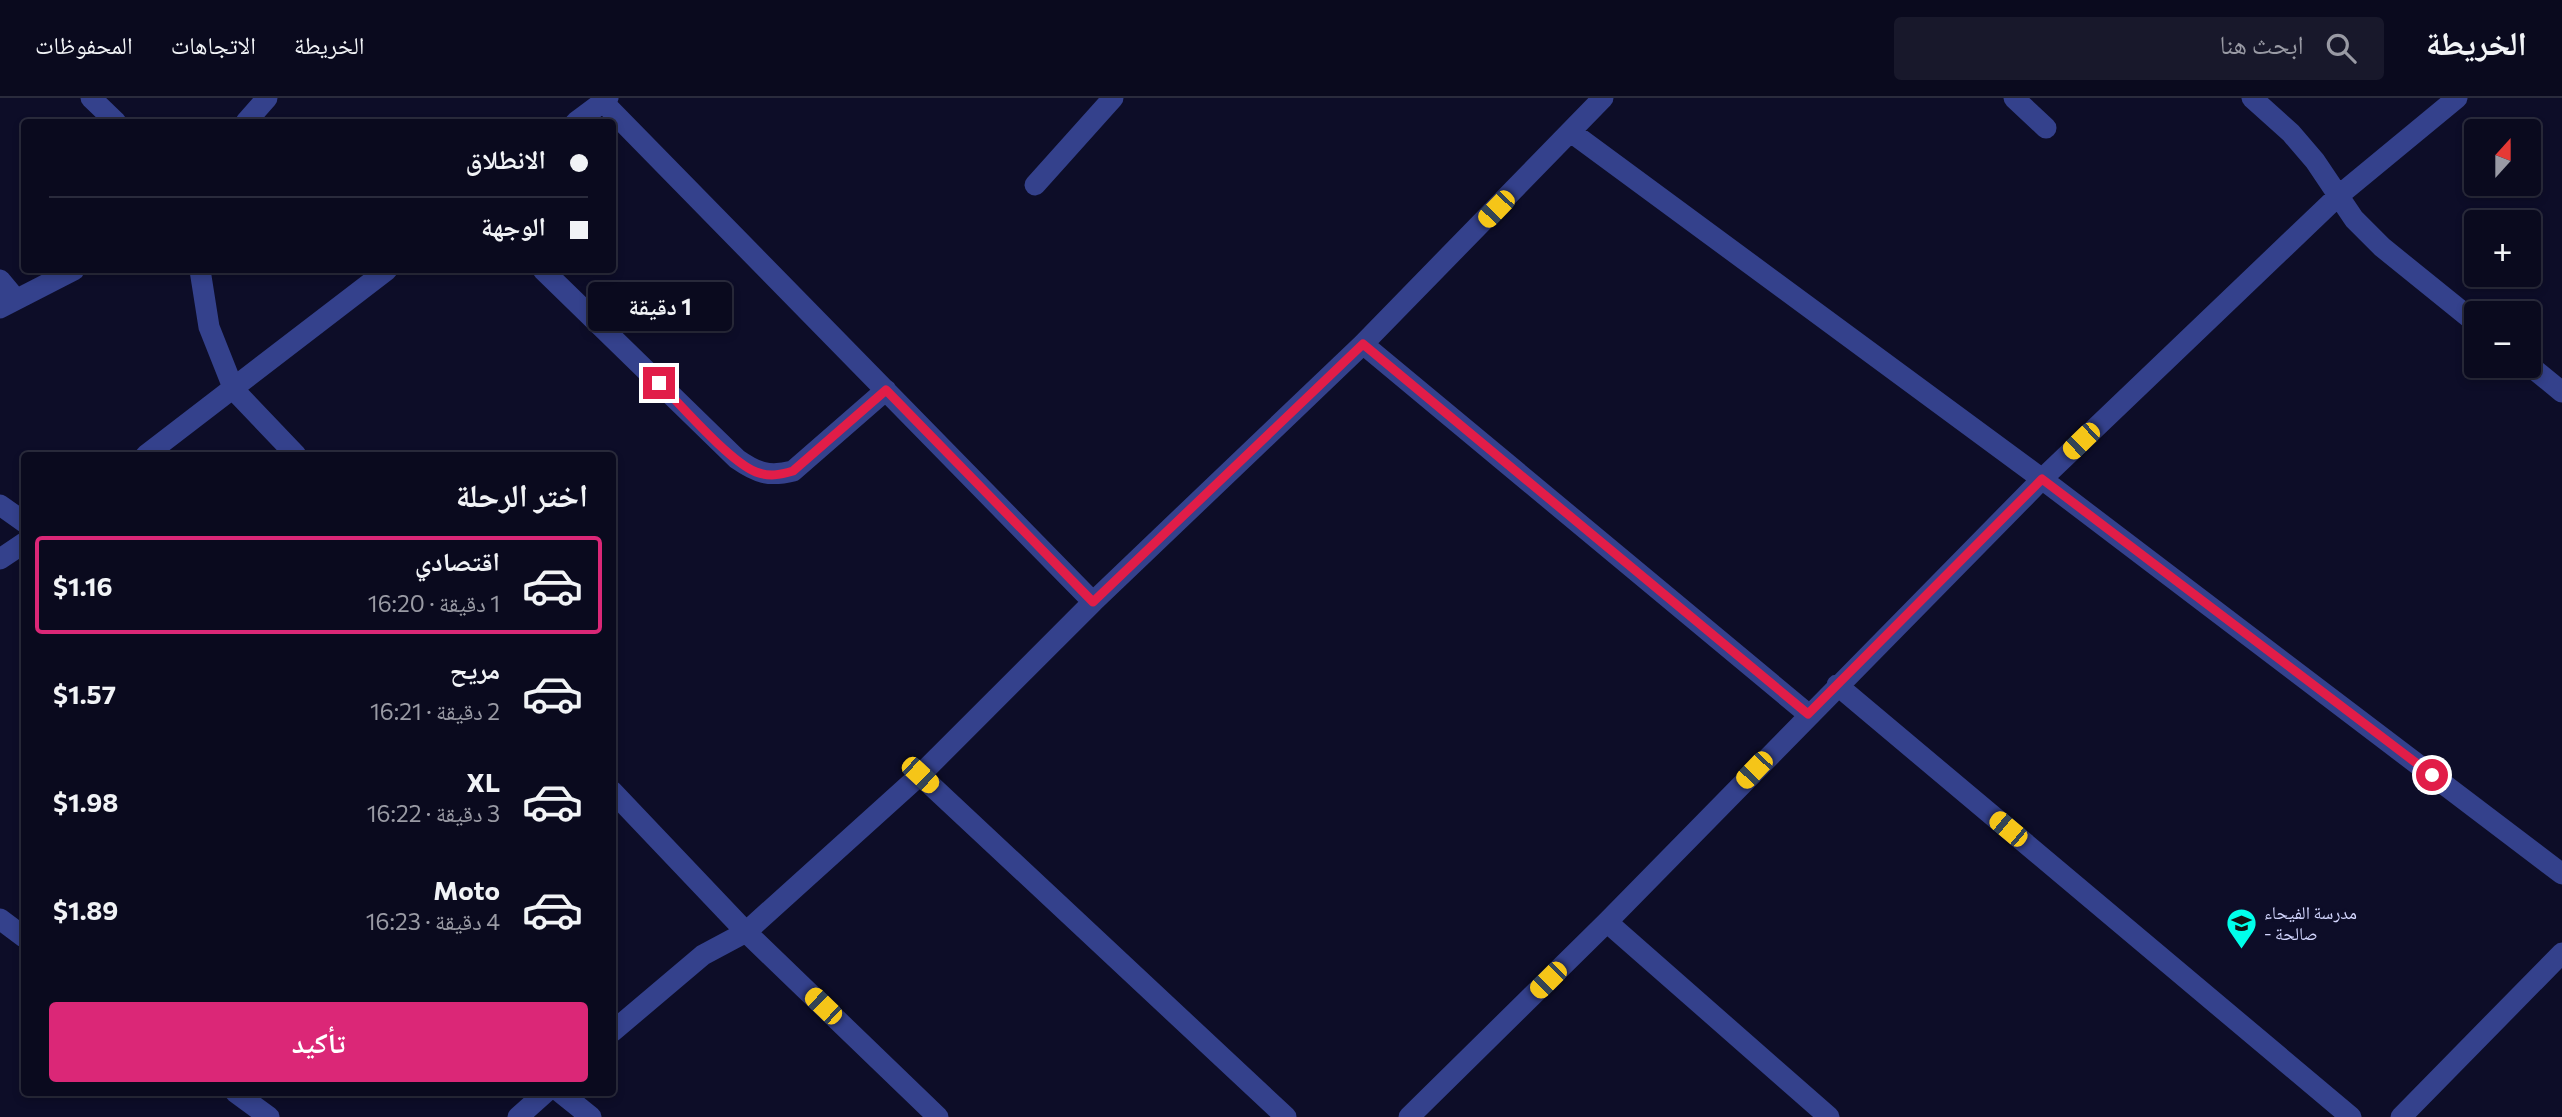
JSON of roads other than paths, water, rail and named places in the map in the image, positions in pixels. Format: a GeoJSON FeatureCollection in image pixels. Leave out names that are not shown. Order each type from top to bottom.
{"type":"FeatureCollection","features":[{"type":"Feature","properties":{"kind":"street"},"geometry":{"type":"LineString","coordinates":[[91,98],[113,119]]}},
{"type":"Feature","properties":{"kind":"street"},"geometry":{"type":"LineString","coordinates":[[249,119],[267,98]]}},
{"type":"Feature","properties":{"kind":"street"},"geometry":{"type":"LineString","coordinates":[[1035,185],[1113,98]]}},
{"type":"Feature","properties":{"kind":"street"},"geometry":{"type":"LineString","coordinates":[[616,1029],[703,955],[746,932],[920,775],[1093,602],[1363,344],[1604,98]]}},
{"type":"Feature","properties":{"kind":"street"},"geometry":{"type":"LineString","coordinates":[[2014,98],[2046,128]]}},
{"type":"Feature","properties":{"kind":"street"},"geometry":{"type":"LineString","coordinates":[[2252,98],[2291,133],[2315,161],[2337,197],[2382,247],[2464,313]]}},
{"type":"Feature","properties":{"kind":"street"},"geometry":{"type":"LineString","coordinates":[[1409,1117],[1607,922],[1808,714],[2042,479],[2337,197],[2457,98]]}},
{"type":"Feature","properties":{"kind":"street"},"geometry":{"type":"LineString","coordinates":[[580,119],[606,100],[1093,602]]}},
{"type":"Feature","properties":{"kind":"street"},"geometry":{"type":"LineString","coordinates":[[1572,132],[2042,479],[2562,874]]}},
{"type":"Feature","properties":{"kind":"street"},"geometry":{"type":"LineString","coordinates":[[0,280],[7,303],[68,273]]}},
{"type":"Feature","properties":{"kind":"street"},"geometry":{"type":"LineString","coordinates":[[200,273],[209,327],[234,390],[293,452]]}},
{"type":"Feature","properties":{"kind":"street"},"geometry":{"type":"LineString","coordinates":[[150,452],[383,273]]}},
{"type":"Feature","properties":{"kind":"street"},"geometry":{"type":"LineString","coordinates":[[546,273],[737,459],[755,472],[774,476],[793,471],[886,390]]}},
{"type":"Feature","properties":{"kind":"street"},"geometry":{"type":"LineString","coordinates":[[1363,344],[1808,714]]}},
{"type":"Feature","properties":{"kind":"street"},"geometry":{"type":"LineString","coordinates":[[2541,375],[2562,392]]}},
{"type":"Feature","properties":{"kind":"street"},"geometry":{"type":"LineString","coordinates":[[0,505],[21,520]]}},
{"type":"Feature","properties":{"kind":"street"},"geometry":{"type":"LineString","coordinates":[[0,559],[21,545]]}},
{"type":"Feature","properties":{"kind":"street"},"geometry":{"type":"LineString","coordinates":[[1837,685],[2351,1117]]}},
{"type":"Feature","properties":{"kind":"street"},"geometry":{"type":"LineString","coordinates":[[920,775],[1286,1117]]}},
{"type":"Feature","properties":{"kind":"street"},"geometry":{"type":"LineString","coordinates":[[616,795],[746,932],[938,1117]]}},
{"type":"Feature","properties":{"kind":"street"},"geometry":{"type":"LineString","coordinates":[[0,919],[21,935]]}},
{"type":"Feature","properties":{"kind":"street"},"geometry":{"type":"LineString","coordinates":[[1607,922],[1829,1117]]}},
{"type":"Feature","properties":{"kind":"street"},"geometry":{"type":"LineString","coordinates":[[2401,1117],[2562,953]]}},
{"type":"Feature","properties":{"kind":"street"},"geometry":{"type":"LineString","coordinates":[[240,1096],[269,1117]]}},
{"type":"Feature","properties":{"kind":"street"},"geometry":{"type":"LineString","coordinates":[[518,1117],[541,1096]]}},
{"type":"Feature","properties":{"kind":"street"},"geometry":{"type":"LineString","coordinates":[[565,1096],[591,1117]]}},
{"type":"Feature","properties":{"kind":"place","name":"مدرسة الفيحاء - صالحة"},"geometry":{"type":"Point","coordinates":[2241,950]}}]}
